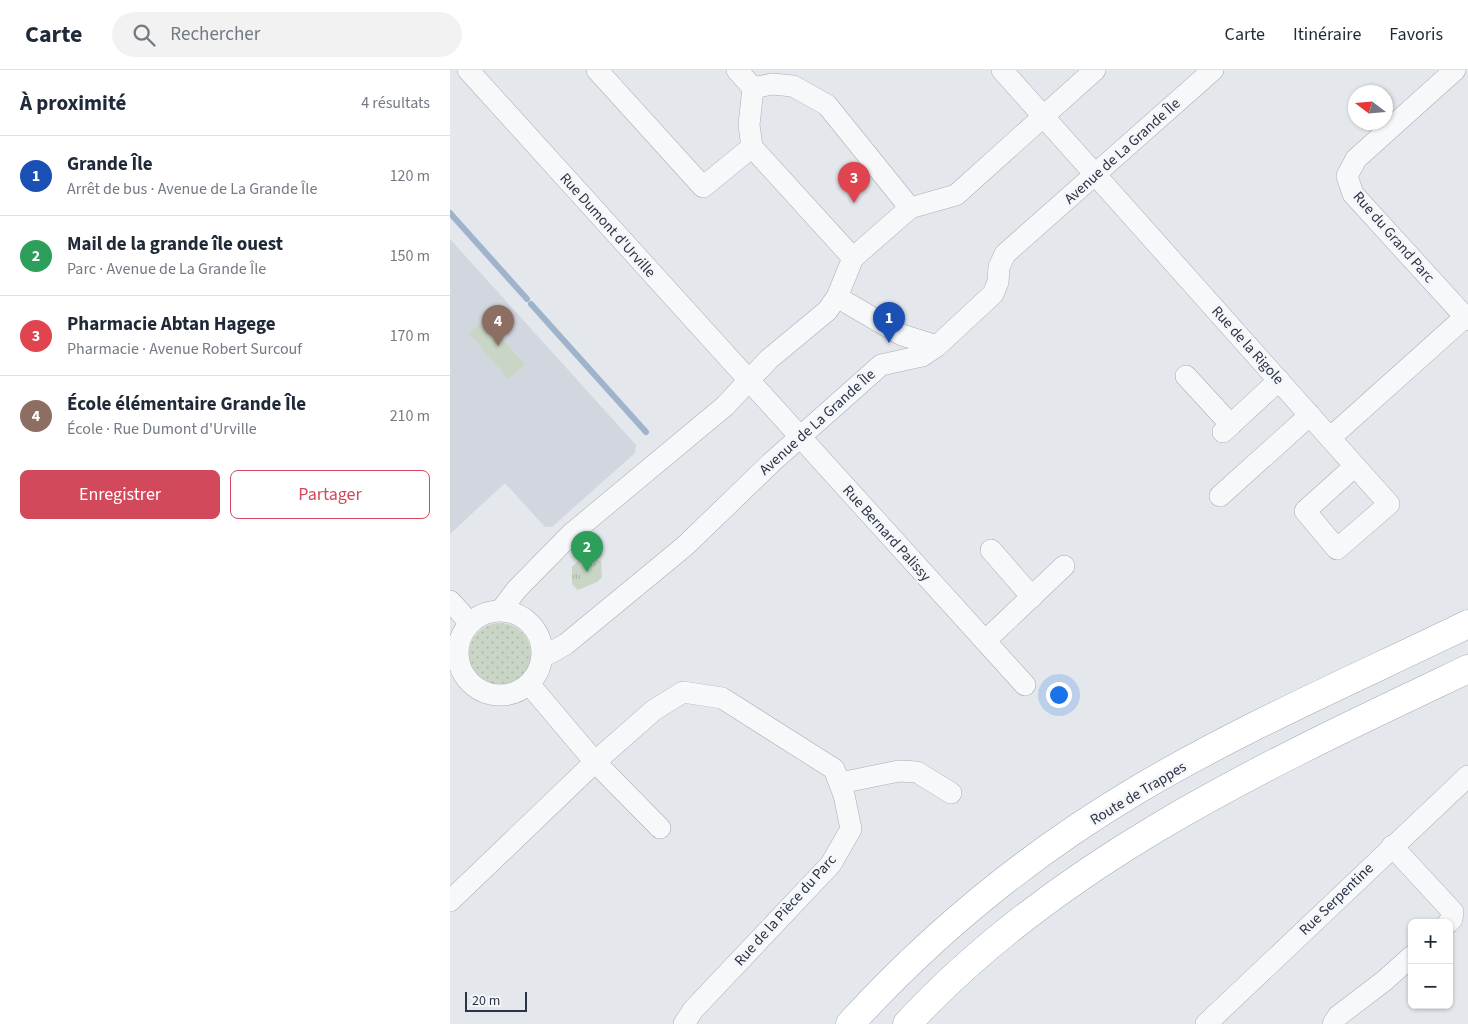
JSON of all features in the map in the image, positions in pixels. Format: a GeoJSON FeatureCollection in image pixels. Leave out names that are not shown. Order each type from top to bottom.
{"type":"FeatureCollection","features":[{"type":"Feature","properties":{"kind":"main road","name":"Route de Trappes"},"geometry":{"type":"LineString","coordinates":[[850,1024],[929,944],[1009,878],[1136,790],[1246,731],[1468,624]]}},
{"type":"Feature","properties":{"kind":"main road"},"geometry":{"type":"LineString","coordinates":[[907,1024],[990,944],[1082,874],[1165,821],[1341,729],[1468,668]]}},
{"type":"Feature","properties":{"kind":"street","name":"Rue Dumont d'Urville"},"geometry":{"type":"LineString","coordinates":[[468,70],[748,381]]}},
{"type":"Feature","properties":{"kind":"street"},"geometry":{"type":"LineString","coordinates":[[598,70],[703,186],[752,147]]}},
{"type":"Feature","properties":{"kind":"street"},"geometry":{"type":"LineString","coordinates":[[738,70],[753,88],[749,125],[752,147],[853,258]]}},
{"type":"Feature","properties":{"kind":"street"},"geometry":{"type":"LineString","coordinates":[[1002,70],[1045,117]]}},
{"type":"Feature","properties":{"kind":"street"},"geometry":{"type":"LineString","coordinates":[[501,610],[517,589],[571,534],[725,406],[769,360],[827,311],[837,297],[853,258],[910,208],[956,195],[1045,117],[1095,70]]}},
{"type":"Feature","properties":{"kind":"street","name":"Avenue de La Grande Île"},"geometry":{"type":"LineString","coordinates":[[543,657],[566,644],[685,546],[800,437],[881,365],[922,356],[937,346],[993,294],[998,282],[999,267],[1005,254],[1213,70]]}},
{"type":"Feature","properties":{"kind":"street","name":"Rue du Grand Parc"},"geometry":{"type":"LineString","coordinates":[[1455,70],[1356,159],[1348,176],[1353,194],[1467,318]]}},
{"type":"Feature","properties":{"kind":"street"},"geometry":{"type":"LineString","coordinates":[[753,88],[772,84],[793,86],[827,105],[910,208]]}},
{"type":"Feature","properties":{"kind":"street","name":"Rue de la Rigole"},"geometry":{"type":"LineString","coordinates":[[1045,117],[1355,466]]}},
{"type":"Feature","properties":{"kind":"street"},"geometry":{"type":"LineString","coordinates":[[837,297],[902,335],[937,346]]}},
{"type":"Feature","properties":{"kind":"street"},"geometry":{"type":"LineString","coordinates":[[1330,438],[1467,318]]}},
{"type":"Feature","properties":{"kind":"street"},"geometry":{"type":"LineString","coordinates":[[1186,376],[1227,429],[1279,380]]}},
{"type":"Feature","properties":{"kind":"street","name":"Rue Bernard Palissy"},"geometry":{"type":"LineString","coordinates":[[748,381],[1025,685]]}},
{"type":"Feature","properties":{"kind":"street"},"geometry":{"type":"LineString","coordinates":[[1220,496],[1310,415]]}},
{"type":"Feature","properties":{"kind":"street"},"geometry":{"type":"LineString","coordinates":[[991,550],[1032,597]]}},
{"type":"Feature","properties":{"kind":"street"},"geometry":{"type":"LineString","coordinates":[[985,641],[1064,566]]}},
{"type":"Feature","properties":{"kind":"street"},"geometry":{"type":"LineString","coordinates":[[450,601],[470,623]]}},
{"type":"Feature","properties":{"kind":"street"},"geometry":{"type":"LineString","coordinates":[[501,610],[515,613],[527,620],[536,630],[542,643],[543,657],[540,667],[529,684],[517,692],[504,695],[491,694],[479,690],[469,682],[462,671],[458,646],[470,623],[490,612],[501,610]]}},
{"type":"Feature","properties":{"kind":"street"},"geometry":{"type":"LineString","coordinates":[[529,684],[595,762],[660,828]]}},
{"type":"Feature","properties":{"kind":"street","name":"Rue de la Pièce du Parc"},"geometry":{"type":"LineString","coordinates":[[450,901],[595,762],[654,710],[683,692],[722,698],[834,769],[844,795],[851,829],[831,864],[694,1010],[684,1024]]}},
{"type":"Feature","properties":{"kind":"street"},"geometry":{"type":"LineString","coordinates":[[840,783],[899,771],[917,772],[951,793]]}},
{"type":"Feature","properties":{"kind":"street","name":"Rue Serpentine"},"geometry":{"type":"LineString","coordinates":[[1206,1024],[1468,776]]}},
{"type":"Feature","properties":{"kind":"street"},"geometry":{"type":"LineString","coordinates":[[1392,846],[1452,912],[1452,919]]}},
{"type":"Feature","properties":{"kind":"street"},"geometry":{"type":"LineString","coordinates":[[1341,1017],[1408,959]]}},
{"type":"Feature","properties":{"kind":"shaded area"},"geometry":{"type":"Polygon","coordinates":[[[450,239],[636,445],[635,453],[552,527],[545,527],[505,483],[450,534],[450,239]]]}},
{"type":"Feature","properties":{"kind":"green space"},"geometry":{"type":"Polygon","coordinates":[[[485,319],[525,365],[508,379],[469,333],[485,319]]]}},
{"type":"Feature","properties":{"kind":"green space"},"geometry":{"type":"Polygon","coordinates":[[[582,557],[601,561],[602,577],[597,582],[578,590],[572,584],[572,567],[582,557]]]}},
{"type":"Feature","properties":{"kind":"green space"},"geometry":{"type":"Polygon","coordinates":[[[494,623],[506,623],[522,632],[529,642],[531,654],[529,666],[522,676],[506,685],[494,685],[483,680],[474,671],[469,660],[469,648],[474,637],[483,628],[494,623]]]}},
{"type":"Feature","properties":{"kind":"waterway"},"geometry":{"type":"LineString","coordinates":[[450,213],[527,299]]}},
{"type":"Feature","properties":{"kind":"waterway"},"geometry":{"type":"LineString","coordinates":[[531,304],[646,432]]}},
{"type":"Feature","properties":{"kind":"place","name":"Pharmacie Abtan Hagege"},"geometry":{"type":"Point","coordinates":[854,203]}},
{"type":"Feature","properties":{"kind":"place","name":"Grande Île"},"geometry":{"type":"Point","coordinates":[889,343]}},
{"type":"Feature","properties":{"kind":"place","name":"École élémentaire Grande Île"},"geometry":{"type":"Point","coordinates":[498,346]}},
{"type":"Feature","properties":{"kind":"place","name":"Mail de la grande île ouest"},"geometry":{"type":"Point","coordinates":[587,572]}}]}
